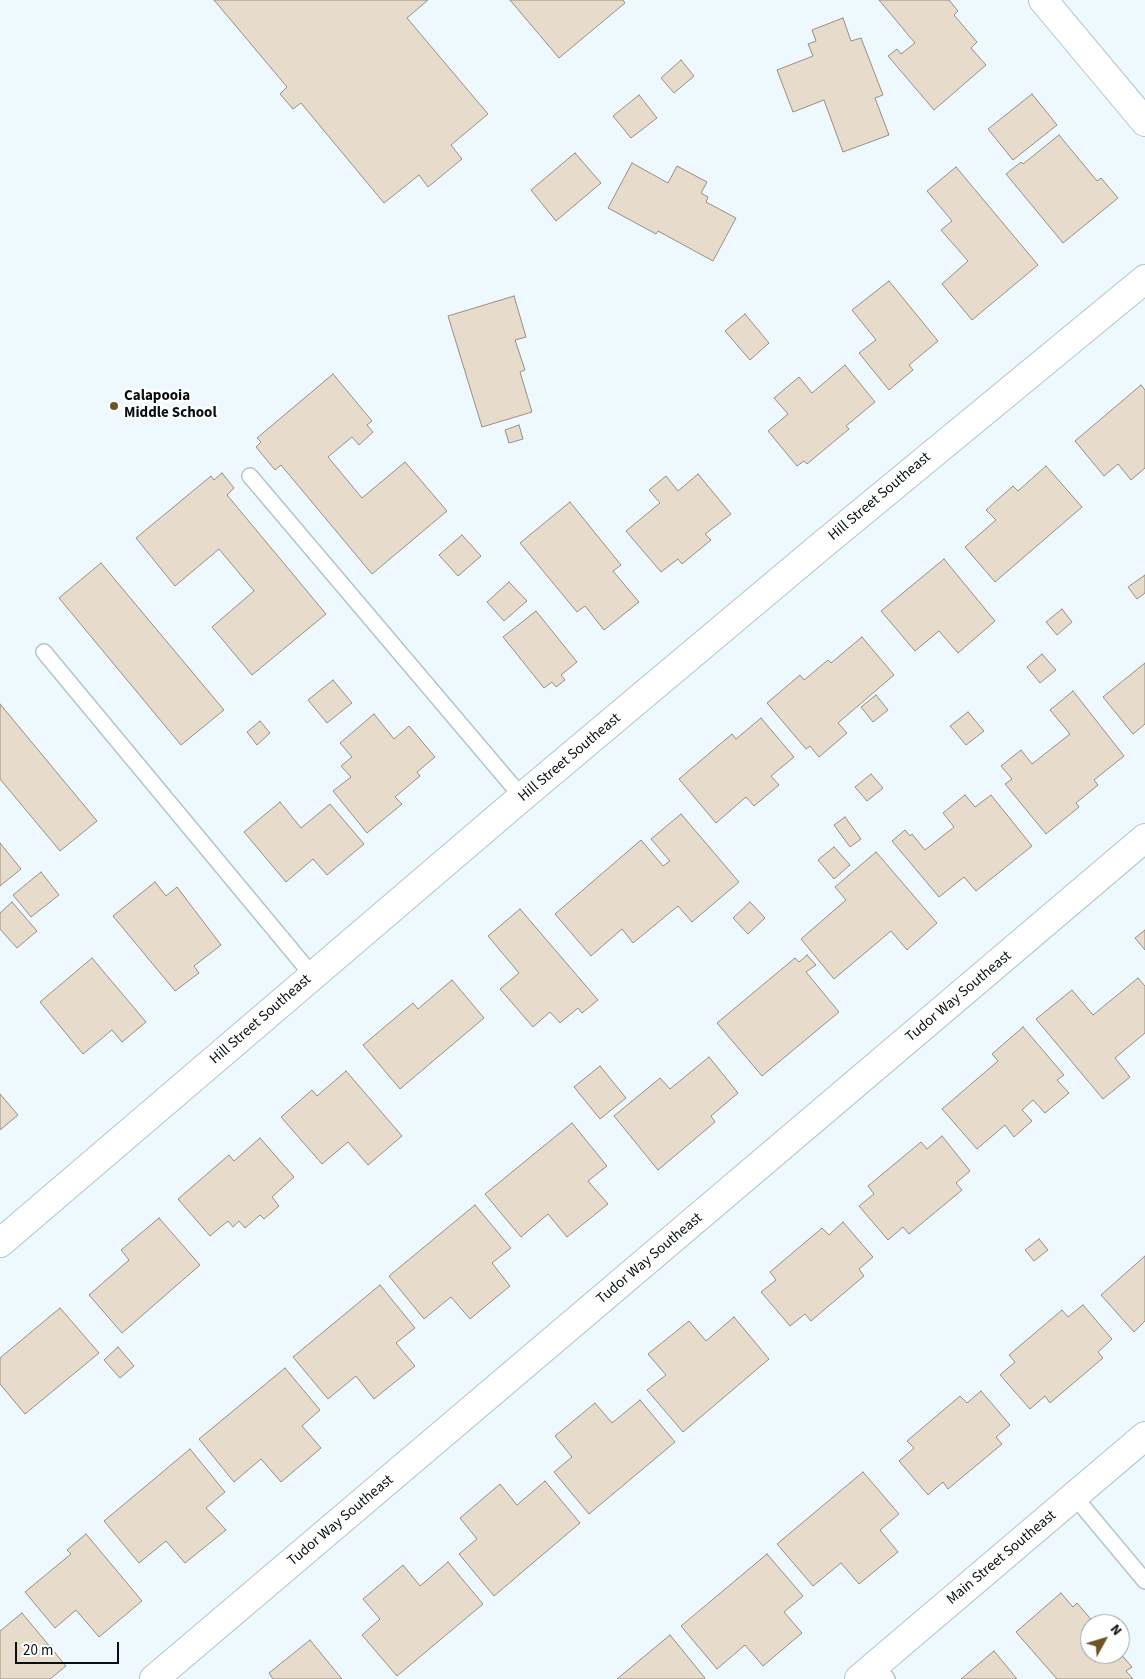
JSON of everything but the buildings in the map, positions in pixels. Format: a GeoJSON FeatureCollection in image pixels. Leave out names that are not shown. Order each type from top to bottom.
{"type":"FeatureCollection","features":[{"type":"Feature","properties":{"kind":"street"},"geometry":{"type":"LineString","coordinates":[[1043,0],[1145,122]]}},
{"type":"Feature","properties":{"kind":"street","name":"Hill Street Southeast"},"geometry":{"type":"LineString","coordinates":[[0,1243],[820,546],[1145,279]]}},
{"type":"Feature","properties":{"kind":"street","name":"Tudor Way Southeast"},"geometry":{"type":"LineString","coordinates":[[154,1679],[1145,838]]}},
{"type":"Feature","properties":{"kind":"street","name":"Main Street Southeast"},"geometry":{"type":"LineString","coordinates":[[874,1674],[1074,1496],[1145,1436]]}},
{"type":"Feature","properties":{"kind":"lane"},"geometry":{"type":"LineString","coordinates":[[250,476],[522,798]]}},
{"type":"Feature","properties":{"kind":"lane"},"geometry":{"type":"LineString","coordinates":[[44,652],[313,976]]}},
{"type":"Feature","properties":{"kind":"lane"},"geometry":{"type":"LineString","coordinates":[[1074,1496],[1145,1581]]}},
{"type":"Feature","properties":{"kind":"place","name":"Calapooia Middle School"},"geometry":{"type":"Point","coordinates":[114,406]}}]}
